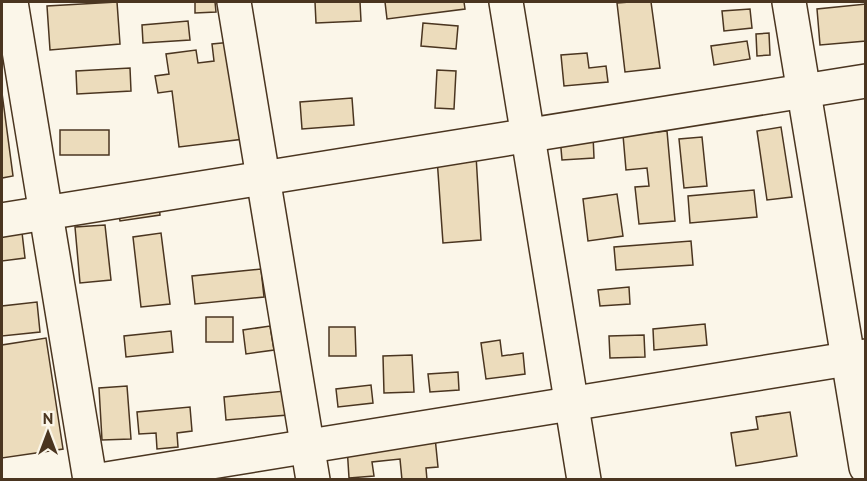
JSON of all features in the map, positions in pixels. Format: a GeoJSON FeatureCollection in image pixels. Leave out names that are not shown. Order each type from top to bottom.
{"type":"FeatureCollection","features":[{"type":"Feature","properties":{"kind":"street"},"geometry":{"type":"LineString","coordinates":[[11,2],[90,480]]}},
{"type":"Feature","properties":{"kind":"street"},"geometry":{"type":"LineString","coordinates":[[234,2],[313,480]]}},
{"type":"Feature","properties":{"kind":"street"},"geometry":{"type":"LineString","coordinates":[[506,2],[584,480]]}},
{"type":"Feature","properties":{"kind":"street"},"geometry":{"type":"LineString","coordinates":[[789,2],[804,91],[857,358],[866,467]]}},
{"type":"Feature","properties":{"kind":"street"},"geometry":{"type":"LineString","coordinates":[[2,220],[866,81]]}},
{"type":"Feature","properties":{"kind":"street"},"geometry":{"type":"LineString","coordinates":[[100,480],[857,358]]}},
{"type":"Feature","properties":{"kind":"building"},"geometry":{"type":"Polygon","coordinates":[[[117,2],[120,44],[50,50],[47,6],[117,2]]]}},
{"type":"Feature","properties":{"kind":"building"},"geometry":{"type":"Polygon","coordinates":[[[195,2],[215,2],[216,12],[195,13],[195,2]]]}},
{"type":"Feature","properties":{"kind":"building"},"geometry":{"type":"Polygon","coordinates":[[[315,2],[360,2],[361,21],[316,23],[315,2]]]}},
{"type":"Feature","properties":{"kind":"building"},"geometry":{"type":"Polygon","coordinates":[[[385,2],[464,2],[465,9],[387,19],[385,2]]]}},
{"type":"Feature","properties":{"kind":"building"},"geometry":{"type":"Polygon","coordinates":[[[651,2],[660,68],[625,72],[617,3],[651,2]]]}},
{"type":"Feature","properties":{"kind":"building"},"geometry":{"type":"Polygon","coordinates":[[[866,4],[866,41],[820,45],[817,9],[866,4]]]}},
{"type":"Feature","properties":{"kind":"building"},"geometry":{"type":"Polygon","coordinates":[[[750,9],[752,28],[724,31],[722,11],[750,9]]]}},
{"type":"Feature","properties":{"kind":"building"},"geometry":{"type":"Polygon","coordinates":[[[188,21],[190,40],[143,43],[142,25],[188,21]]]}},
{"type":"Feature","properties":{"kind":"building"},"geometry":{"type":"Polygon","coordinates":[[[423,23],[458,26],[456,49],[421,46],[423,23]]]}},
{"type":"Feature","properties":{"kind":"building"},"geometry":{"type":"Polygon","coordinates":[[[769,33],[770,55],[757,56],[756,34],[769,33]]]}},
{"type":"Feature","properties":{"kind":"building"},"geometry":{"type":"Polygon","coordinates":[[[747,41],[750,59],[714,65],[711,46],[747,41]]]}},
{"type":"Feature","properties":{"kind":"building"},"geometry":{"type":"Polygon","coordinates":[[[232,42],[244,139],[179,147],[172,91],[158,93],[155,76],[169,74],[166,54],[196,50],[198,63],[214,61],[212,44],[232,42]]]}},
{"type":"Feature","properties":{"kind":"building"},"geometry":{"type":"Polygon","coordinates":[[[587,53],[589,68],[606,66],[608,82],[564,86],[561,55],[587,53]]]}},
{"type":"Feature","properties":{"kind":"building"},"geometry":{"type":"Polygon","coordinates":[[[130,68],[131,91],[77,94],[76,71],[130,68]]]}},
{"type":"Feature","properties":{"kind":"building"},"geometry":{"type":"Polygon","coordinates":[[[437,70],[456,71],[454,109],[435,108],[437,70]]]}},
{"type":"Feature","properties":{"kind":"building"},"geometry":{"type":"Polygon","coordinates":[[[2,93],[13,176],[2,178],[2,93]]]}},
{"type":"Feature","properties":{"kind":"building"},"geometry":{"type":"Polygon","coordinates":[[[352,98],[354,125],[302,129],[300,102],[352,98]]]}},
{"type":"Feature","properties":{"kind":"building"},"geometry":{"type":"Polygon","coordinates":[[[781,127],[792,197],[767,200],[757,131],[781,127]]]}},
{"type":"Feature","properties":{"kind":"building"},"geometry":{"type":"Polygon","coordinates":[[[60,130],[109,130],[109,155],[60,155],[60,130]]]}},
{"type":"Feature","properties":{"kind":"building"},"geometry":{"type":"Polygon","coordinates":[[[667,131],[675,221],[639,224],[635,187],[649,186],[647,168],[626,170],[623,135],[667,131]]]}},
{"type":"Feature","properties":{"kind":"building"},"geometry":{"type":"Polygon","coordinates":[[[593,135],[594,158],[562,160],[560,137],[593,135]]]}},
{"type":"Feature","properties":{"kind":"building"},"geometry":{"type":"Polygon","coordinates":[[[702,137],[707,186],[684,188],[679,139],[702,137]]]}},
{"type":"Feature","properties":{"kind":"building"},"geometry":{"type":"Polygon","coordinates":[[[476,155],[481,240],[443,243],[437,158],[476,155]]]}},
{"type":"Feature","properties":{"kind":"building"},"geometry":{"type":"Polygon","coordinates":[[[754,190],[757,217],[690,223],[688,196],[754,190]]]}},
{"type":"Feature","properties":{"kind":"building"},"geometry":{"type":"Polygon","coordinates":[[[617,194],[623,236],[588,241],[583,199],[617,194]]]}},
{"type":"Feature","properties":{"kind":"building"},"geometry":{"type":"Polygon","coordinates":[[[158,196],[160,215],[120,221],[117,202],[158,196]]]}},
{"type":"Feature","properties":{"kind":"building"},"geometry":{"type":"Polygon","coordinates":[[[21,224],[25,258],[2,261],[2,226],[21,224]]]}},
{"type":"Feature","properties":{"kind":"building"},"geometry":{"type":"Polygon","coordinates":[[[105,225],[111,280],[80,283],[75,227],[105,225]]]}},
{"type":"Feature","properties":{"kind":"building"},"geometry":{"type":"Polygon","coordinates":[[[161,233],[170,304],[141,307],[133,237],[161,233]]]}},
{"type":"Feature","properties":{"kind":"building"},"geometry":{"type":"Polygon","coordinates":[[[691,241],[693,265],[616,270],[614,247],[691,241]]]}},
{"type":"Feature","properties":{"kind":"building"},"geometry":{"type":"Polygon","coordinates":[[[261,269],[264,297],[195,304],[192,276],[261,269]]]}},
{"type":"Feature","properties":{"kind":"building"},"geometry":{"type":"Polygon","coordinates":[[[629,287],[630,304],[600,306],[598,290],[629,287]]]}},
{"type":"Feature","properties":{"kind":"building"},"geometry":{"type":"Polygon","coordinates":[[[37,302],[40,332],[2,336],[2,306],[37,302]]]}},
{"type":"Feature","properties":{"kind":"building"},"geometry":{"type":"Polygon","coordinates":[[[206,317],[233,317],[233,342],[206,342],[206,317]]]}},
{"type":"Feature","properties":{"kind":"building"},"geometry":{"type":"Polygon","coordinates":[[[705,324],[707,345],[654,350],[653,329],[705,324]]]}},
{"type":"Feature","properties":{"kind":"building"},"geometry":{"type":"Polygon","coordinates":[[[270,326],[274,350],[246,354],[243,330],[270,326]]]}},
{"type":"Feature","properties":{"kind":"building"},"geometry":{"type":"Polygon","coordinates":[[[329,327],[355,327],[356,356],[329,356],[329,327]]]}},
{"type":"Feature","properties":{"kind":"building"},"geometry":{"type":"Polygon","coordinates":[[[171,331],[173,352],[126,357],[124,336],[171,331]]]}},
{"type":"Feature","properties":{"kind":"building"},"geometry":{"type":"Polygon","coordinates":[[[644,335],[645,357],[610,358],[609,336],[644,335]]]}},
{"type":"Feature","properties":{"kind":"building"},"geometry":{"type":"Polygon","coordinates":[[[46,338],[63,449],[2,458],[2,345],[46,338]]]}},
{"type":"Feature","properties":{"kind":"building"},"geometry":{"type":"Polygon","coordinates":[[[500,340],[502,356],[523,353],[525,374],[486,379],[481,343],[500,340]]]}},
{"type":"Feature","properties":{"kind":"building"},"geometry":{"type":"Polygon","coordinates":[[[412,355],[414,392],[384,393],[383,356],[412,355]]]}},
{"type":"Feature","properties":{"kind":"building"},"geometry":{"type":"Polygon","coordinates":[[[458,372],[459,390],[430,392],[428,374],[458,372]]]}},
{"type":"Feature","properties":{"kind":"building"},"geometry":{"type":"Polygon","coordinates":[[[371,385],[373,403],[338,407],[336,389],[371,385]]]}},
{"type":"Feature","properties":{"kind":"building"},"geometry":{"type":"Polygon","coordinates":[[[127,386],[131,439],[102,440],[99,388],[127,386]]]}},
{"type":"Feature","properties":{"kind":"building"},"geometry":{"type":"Polygon","coordinates":[[[285,391],[288,415],[226,420],[224,397],[285,391]]]}},
{"type":"Feature","properties":{"kind":"building"},"geometry":{"type":"Polygon","coordinates":[[[190,407],[192,431],[177,433],[178,447],[157,449],[156,433],[139,434],[137,412],[190,407]]]}},
{"type":"Feature","properties":{"kind":"building"},"geometry":{"type":"Polygon","coordinates":[[[790,412],[797,456],[736,466],[731,433],[758,429],[756,417],[790,412]]]}},
{"type":"Feature","properties":{"kind":"building"},"geometry":{"type":"Polygon","coordinates":[[[435,437],[438,467],[426,468],[427,480],[402,480],[400,459],[372,462],[374,476],[349,478],[347,446],[435,437]]]}}]}
